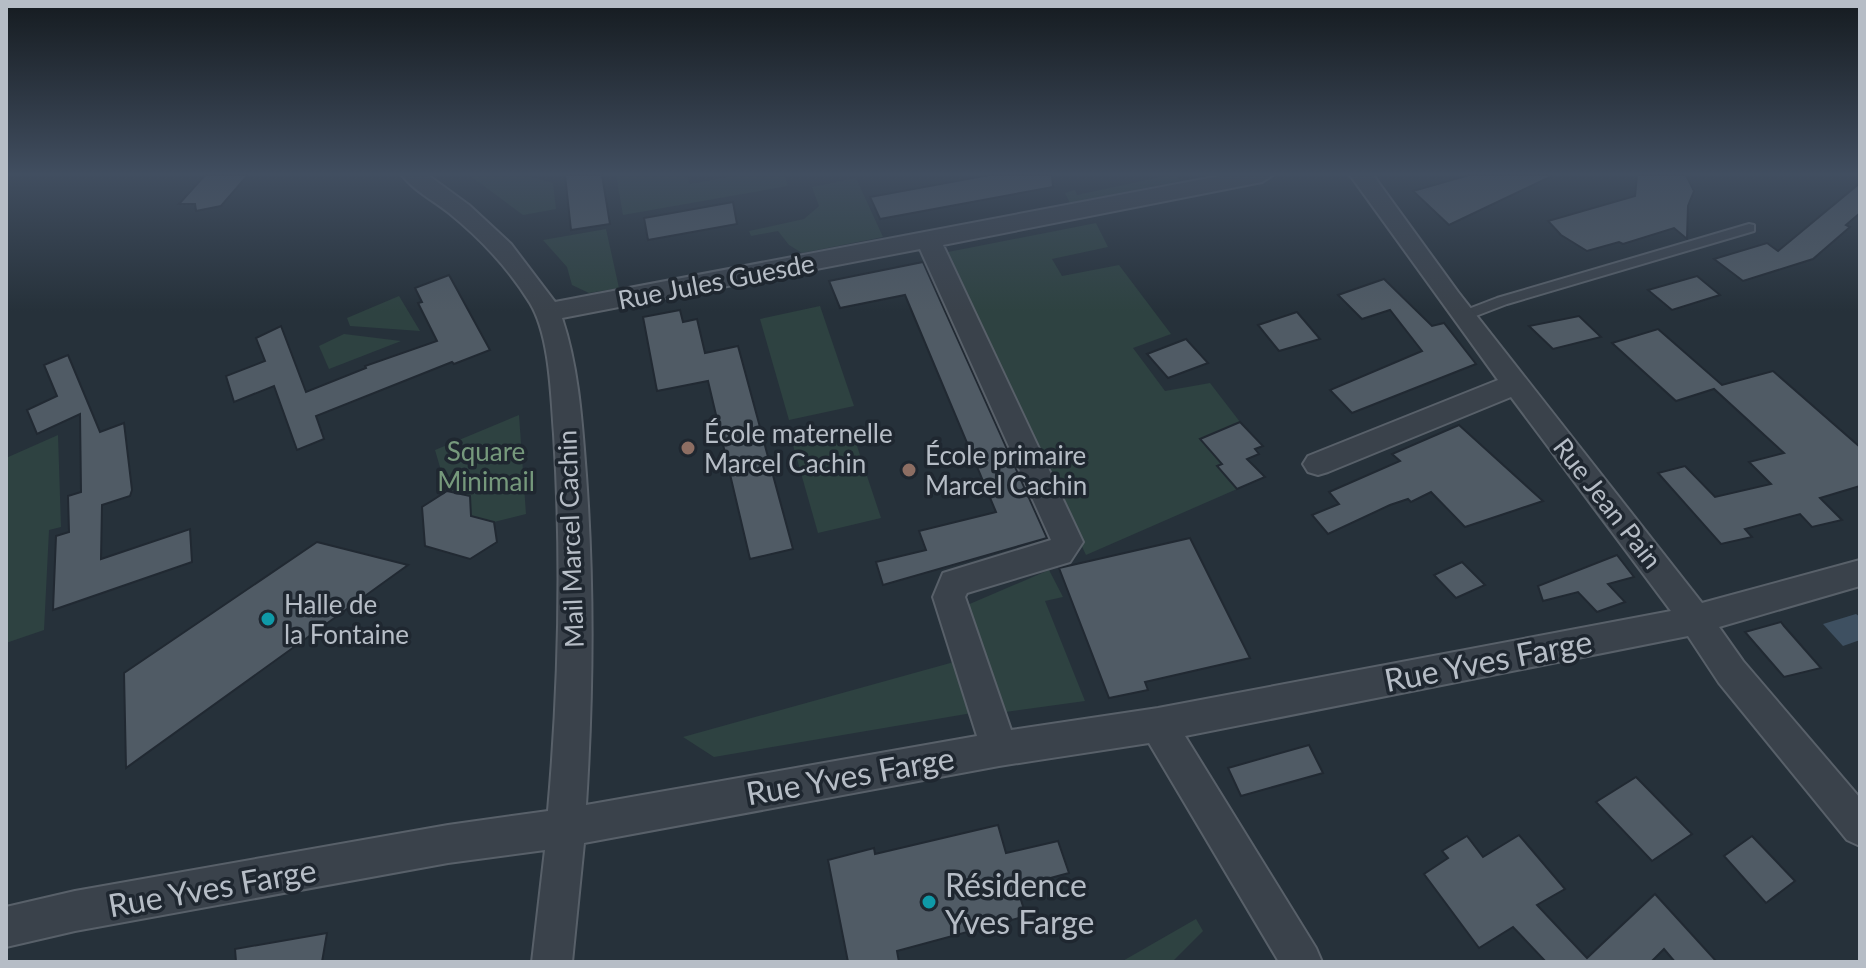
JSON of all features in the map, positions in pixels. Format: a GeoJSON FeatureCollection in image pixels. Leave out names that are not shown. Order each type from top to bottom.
{"type":"FeatureCollection","features":[{"type":"Feature","properties":{"kind":"street","name":"Mail Marcel Cachin"},"geometry":{"type":"LineString","coordinates":[[474,220],[513,260],[547,312],[564,381],[574,519],[573,741],[568,826],[552,962]]}},
{"type":"Feature","properties":{"kind":"street","name":"Rue Jules Guesde"},"geometry":{"type":"LineString","coordinates":[[547,312],[1030,220]]}},
{"type":"Feature","properties":{"kind":"street","name":"Rue Jean Pain"},"geometry":{"type":"LineString","coordinates":[[1394,220],[1516,384],[1705,614],[1740,684],[1860,827]]}},
{"type":"Feature","properties":{"kind":"street"},"geometry":{"type":"LineString","coordinates":[[928,240],[1067,542],[1059,553],[954,583],[949,597],[999,749]]}},
{"type":"Feature","properties":{"kind":"street"},"geometry":{"type":"LineString","coordinates":[[1318,464],[1516,384]]}},
{"type":"Feature","properties":{"kind":"street","name":"Rue Yves Farge"},"geometry":{"type":"LineString","coordinates":[[6,927],[75,911],[448,844],[568,826],[999,749],[1158,725],[1675,625],[1705,614],[1860,573]]}},
{"type":"Feature","properties":{"kind":"street"},"geometry":{"type":"LineString","coordinates":[[1158,725],[1302,962]]}},
{"type":"Feature","properties":{"kind":"lane"},"geometry":{"type":"LineString","coordinates":[[1463,316],[1749,228]]}},
{"type":"Feature","properties":{"kind":"green space"},"geometry":{"type":"Polygon","coordinates":[[[799,220],[875,220],[883,237],[802,253],[789,245],[778,231],[751,236],[749,231],[799,220]]]}},
{"type":"Feature","properties":{"kind":"green space"},"geometry":{"type":"Polygon","coordinates":[[[1096,223],[1108,247],[1052,259],[1062,276],[1119,265],[1171,334],[1133,348],[1165,391],[1210,383],[1240,422],[1200,439],[1222,464],[1218,467],[1237,489],[1086,555],[943,253],[1096,223]]]}},
{"type":"Feature","properties":{"kind":"green space"},"geometry":{"type":"Polygon","coordinates":[[[606,229],[619,288],[589,293],[572,285],[567,267],[543,240],[606,229]]]}},
{"type":"Feature","properties":{"kind":"green space"},"geometry":{"type":"Polygon","coordinates":[[[399,296],[420,331],[350,326],[347,318],[399,296]]]}},
{"type":"Feature","properties":{"kind":"green space"},"geometry":{"type":"Polygon","coordinates":[[[820,306],[854,406],[789,420],[760,319],[820,306]]]}},
{"type":"Feature","properties":{"kind":"green space"},"geometry":{"type":"Polygon","coordinates":[[[344,334],[401,341],[329,369],[319,346],[344,334]]]}},
{"type":"Feature","properties":{"kind":"green space","name":"Square Minimail"},"geometry":{"type":"Polygon","coordinates":[[[519,415],[526,514],[494,522],[471,516],[469,497],[447,491],[435,450],[519,415]]]}},
{"type":"Feature","properties":{"kind":"green space"},"geometry":{"type":"Polygon","coordinates":[[[852,431],[881,518],[818,533],[793,445],[852,431]]]}},
{"type":"Feature","properties":{"kind":"green space"},"geometry":{"type":"Polygon","coordinates":[[[58,435],[61,527],[49,530],[44,630],[6,643],[6,458],[58,435]]]}},
{"type":"Feature","properties":{"kind":"green space"},"geometry":{"type":"Polygon","coordinates":[[[1049,570],[1063,597],[1045,601],[1085,701],[1005,712],[965,606],[1049,570]]]}},
{"type":"Feature","properties":{"kind":"green space"},"geometry":{"type":"Polygon","coordinates":[[[954,662],[972,713],[714,757],[683,737],[954,662]]]}},
{"type":"Feature","properties":{"kind":"green space"},"geometry":{"type":"Polygon","coordinates":[[[1196,919],[1203,931],[1172,962],[1121,962],[1196,919]]]}},
{"type":"Feature","properties":{"kind":"water"},"geometry":{"type":"Polygon","coordinates":[[[1856,614],[1860,617],[1860,640],[1843,646],[1823,624],[1856,614]]]}},
{"type":"Feature","properties":{"kind":"building"},"geometry":{"type":"Polygon","coordinates":[[[570,220],[609,220],[610,224],[571,230],[570,220]]]}},
{"type":"Feature","properties":{"kind":"building"},"geometry":{"type":"Polygon","coordinates":[[[644,220],[736,220],[737,224],[648,240],[644,220]]]}},
{"type":"Feature","properties":{"kind":"building"},"geometry":{"type":"Polygon","coordinates":[[[1688,220],[1687,239],[1674,228],[1623,244],[1619,242],[1587,251],[1561,235],[1548,221],[1688,220]]]}},
{"type":"Feature","properties":{"kind":"building"},"geometry":{"type":"Polygon","coordinates":[[[1815,220],[1852,220],[1846,225],[1850,227],[1813,259],[1743,281],[1714,259],[1767,243],[1778,251],[1815,220]]]}},
{"type":"Feature","properties":{"kind":"building"},"geometry":{"type":"Polygon","coordinates":[[[923,262],[1047,538],[883,585],[876,562],[926,550],[919,531],[996,512],[905,295],[840,308],[829,281],[923,262]]]}},
{"type":"Feature","properties":{"kind":"building"},"geometry":{"type":"Polygon","coordinates":[[[449,275],[490,350],[316,416],[324,439],[297,450],[274,386],[234,402],[226,376],[265,361],[256,338],[281,326],[306,392],[365,366],[437,341],[418,303],[422,302],[415,288],[449,275]]]}},
{"type":"Feature","properties":{"kind":"building"},"geometry":{"type":"Polygon","coordinates":[[[1697,276],[1720,295],[1672,310],[1648,290],[1697,276]]]}},
{"type":"Feature","properties":{"kind":"building"},"geometry":{"type":"Polygon","coordinates":[[[1384,279],[1432,326],[1444,323],[1476,364],[1352,413],[1330,390],[1422,351],[1390,310],[1362,319],[1338,295],[1384,279]]]}},
{"type":"Feature","properties":{"kind":"building"},"geometry":{"type":"Polygon","coordinates":[[[680,310],[683,322],[697,319],[705,353],[738,346],[793,549],[750,559],[708,381],[657,391],[643,317],[680,310]]]}},
{"type":"Feature","properties":{"kind":"building"},"geometry":{"type":"Polygon","coordinates":[[[1297,312],[1320,339],[1279,351],[1258,325],[1297,312]]]}},
{"type":"Feature","properties":{"kind":"building"},"geometry":{"type":"Polygon","coordinates":[[[1579,316],[1601,337],[1553,349],[1529,326],[1579,316]]]}},
{"type":"Feature","properties":{"kind":"building"},"geometry":{"type":"Polygon","coordinates":[[[1658,329],[1722,385],[1773,371],[1860,447],[1860,486],[1820,498],[1842,520],[1812,527],[1800,514],[1745,529],[1752,537],[1721,544],[1658,473],[1685,466],[1715,497],[1771,484],[1749,462],[1784,453],[1714,389],[1676,401],[1612,343],[1658,329]]]}},
{"type":"Feature","properties":{"kind":"building"},"geometry":{"type":"Polygon","coordinates":[[[1186,339],[1208,363],[1168,378],[1147,354],[1186,339]]]}},
{"type":"Feature","properties":{"kind":"building"},"geometry":{"type":"Polygon","coordinates":[[[68,355],[100,432],[124,423],[132,490],[130,496],[102,505],[101,559],[190,529],[192,562],[53,610],[56,536],[69,532],[68,496],[81,492],[80,414],[37,434],[27,410],[57,396],[44,365],[68,355]]]}},
{"type":"Feature","properties":{"kind":"building"},"geometry":{"type":"Polygon","coordinates":[[[1240,422],[1263,446],[1255,449],[1259,454],[1247,459],[1265,477],[1237,489],[1217,466],[1222,464],[1200,439],[1240,422]]]}},
{"type":"Feature","properties":{"kind":"building"},"geometry":{"type":"Polygon","coordinates":[[[1459,425],[1543,501],[1465,527],[1431,492],[1411,502],[1408,499],[1390,505],[1328,534],[1312,515],[1339,504],[1329,492],[1400,461],[1392,454],[1459,425]]]}},
{"type":"Feature","properties":{"kind":"building"},"geometry":{"type":"Polygon","coordinates":[[[447,491],[470,496],[471,516],[494,522],[497,542],[470,559],[425,546],[422,507],[447,491]]]}},
{"type":"Feature","properties":{"kind":"building"},"geometry":{"type":"Polygon","coordinates":[[[1190,538],[1250,658],[1145,682],[1148,690],[1109,698],[1059,568],[1190,538]]]}},
{"type":"Feature","properties":{"kind":"building","name":"Halle de la Fontaine"},"geometry":{"type":"Polygon","coordinates":[[[317,542],[408,565],[126,768],[124,673],[317,542]]]}},
{"type":"Feature","properties":{"kind":"building"},"geometry":{"type":"Polygon","coordinates":[[[1617,555],[1634,577],[1608,584],[1625,602],[1597,612],[1578,592],[1543,601],[1538,586],[1617,555]]]}},
{"type":"Feature","properties":{"kind":"building"},"geometry":{"type":"Polygon","coordinates":[[[1462,562],[1485,585],[1456,598],[1434,575],[1462,562]]]}},
{"type":"Feature","properties":{"kind":"building"},"geometry":{"type":"Polygon","coordinates":[[[1781,622],[1821,668],[1784,677],[1745,632],[1781,622]]]}},
{"type":"Feature","properties":{"kind":"building"},"geometry":{"type":"Polygon","coordinates":[[[1309,745],[1323,773],[1241,796],[1228,768],[1309,745]]]}},
{"type":"Feature","properties":{"kind":"building"},"geometry":{"type":"Polygon","coordinates":[[[1636,777],[1692,834],[1652,861],[1596,802],[1636,777]]]}},
{"type":"Feature","properties":{"kind":"building","name":"Résidence Yves Farge"},"geometry":{"type":"Polygon","coordinates":[[[998,825],[1006,853],[1058,841],[1069,873],[1017,887],[1026,916],[897,951],[899,962],[848,962],[828,860],[874,848],[875,854],[998,825]]]}},
{"type":"Feature","properties":{"kind":"building"},"geometry":{"type":"Polygon","coordinates":[[[1519,835],[1565,889],[1537,905],[1587,958],[1655,894],[1717,962],[1675,962],[1664,949],[1651,962],[1546,962],[1513,927],[1479,948],[1424,874],[1448,858],[1442,851],[1467,836],[1483,857],[1519,835]]]}},
{"type":"Feature","properties":{"kind":"building"},"geometry":{"type":"Polygon","coordinates":[[[1752,836],[1795,881],[1766,903],[1724,856],[1752,836]]]}},
{"type":"Feature","properties":{"kind":"building"},"geometry":{"type":"Polygon","coordinates":[[[327,933],[322,962],[236,962],[235,949],[327,933]]]}},
{"type":"Feature","properties":{"kind":"place","name":"École maternelle Marcel Cachin"},"geometry":{"type":"Point","coordinates":[688,448]}},
{"type":"Feature","properties":{"kind":"place","name":"École primaire Marcel Cachin"},"geometry":{"type":"Point","coordinates":[909,470]}},
{"type":"Feature","properties":{"kind":"place","name":"Halle de la Fontaine"},"geometry":{"type":"Point","coordinates":[268,619]}},
{"type":"Feature","properties":{"kind":"place","name":"Résidence Yves Farge"},"geometry":{"type":"Point","coordinates":[929,902]}}]}
